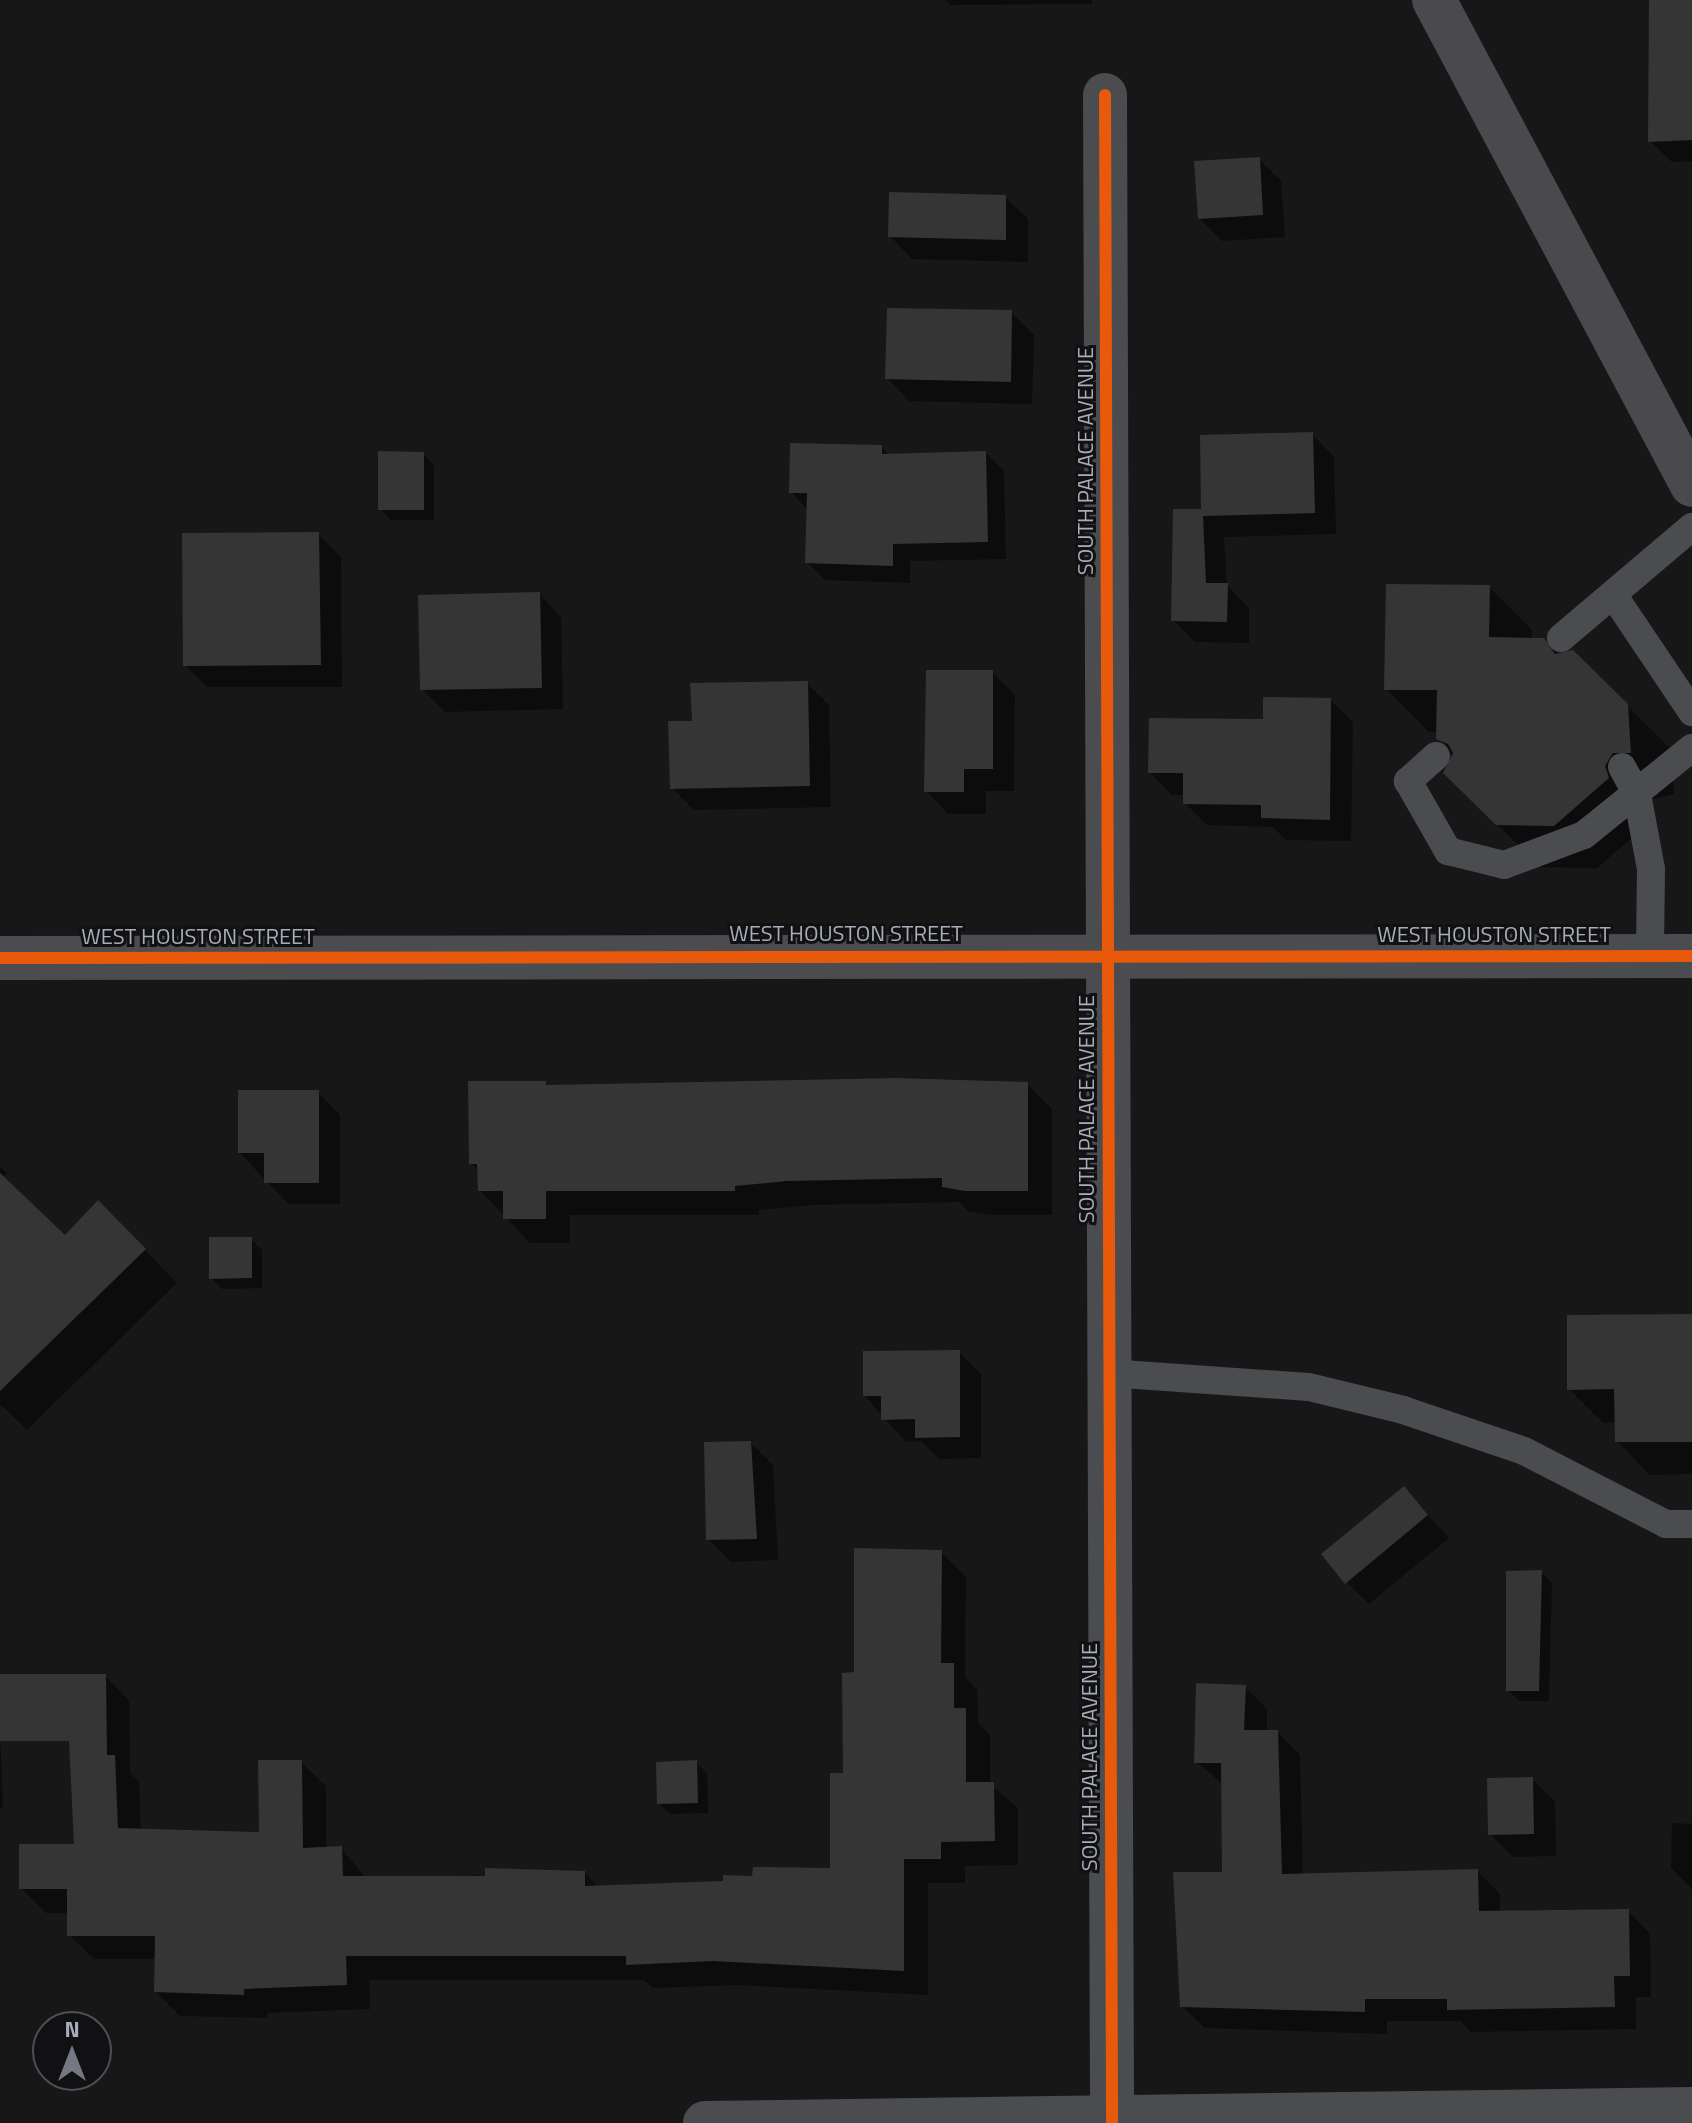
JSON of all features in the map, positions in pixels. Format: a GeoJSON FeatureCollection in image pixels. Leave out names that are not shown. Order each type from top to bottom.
{"type":"FeatureCollection","features":[{"type":"Feature","properties":{"kind":"main road"},"geometry":{"type":"LineString","coordinates":[[1434,0],[1692,485]]}},
{"type":"Feature","properties":{"kind":"street","name":"SOUTH PALACE AVENUE"},"geometry":{"type":"LineString","coordinates":[[1105,95],[1112,2121]]}},
{"type":"Feature","properties":{"kind":"street","name":"WEST HOUSTON STREET"},"geometry":{"type":"LineString","coordinates":[[0,958],[1106,953],[1671,956]]}},
{"type":"Feature","properties":{"kind":"street"},"geometry":{"type":"LineString","coordinates":[[705,2123],[1112,2121],[1692,2109]]}},
{"type":"Feature","properties":{"kind":"lane"},"geometry":{"type":"LineString","coordinates":[[1561,638],[1692,527]]}},
{"type":"Feature","properties":{"kind":"lane"},"geometry":{"type":"LineString","coordinates":[[1614,596],[1692,712]]}},
{"type":"Feature","properties":{"kind":"lane"},"geometry":{"type":"LineString","coordinates":[[1436,756],[1408,781],[1448,851],[1504,865],[1637,794],[1692,748]]}},
{"type":"Feature","properties":{"kind":"lane"},"geometry":{"type":"LineString","coordinates":[[1622,767],[1637,794],[1671,956]]}},
{"type":"Feature","properties":{"kind":"lane"},"geometry":{"type":"LineString","coordinates":[[1108,1373],[1309,1387],[1403,1410],[1524,1451],[1666,1524],[1692,1524]]}},
{"type":"Feature","properties":{"kind":"building"},"geometry":{"type":"Polygon","coordinates":[[[1649,0],[1692,0],[1692,140],[1648,142],[1649,0]]]}},
{"type":"Feature","properties":{"kind":"building"},"geometry":{"type":"Polygon","coordinates":[[[1260,157],[1263,215],[1198,219],[1194,161],[1260,157]]]}},
{"type":"Feature","properties":{"kind":"building"},"geometry":{"type":"Polygon","coordinates":[[[889,192],[1006,195],[1006,240],[888,237],[889,192]]]}},
{"type":"Feature","properties":{"kind":"building"},"geometry":{"type":"Polygon","coordinates":[[[887,308],[1012,310],[1011,382],[885,379],[887,308]]]}},
{"type":"Feature","properties":{"kind":"building"},"geometry":{"type":"Polygon","coordinates":[[[1313,432],[1315,513],[1203,516],[1206,583],[1228,583],[1227,622],[1171,621],[1173,509],[1201,509],[1200,435],[1313,432]]]}},
{"type":"Feature","properties":{"kind":"building"},"geometry":{"type":"Polygon","coordinates":[[[790,443],[882,445],[882,454],[986,451],[988,542],[893,544],[893,566],[805,563],[807,493],[789,493],[790,443]]]}},
{"type":"Feature","properties":{"kind":"building"},"geometry":{"type":"Polygon","coordinates":[[[378,451],[424,452],[424,510],[378,510],[378,451]]]}},
{"type":"Feature","properties":{"kind":"building"},"geometry":{"type":"Polygon","coordinates":[[[319,532],[321,665],[183,666],[182,533],[319,532]]]}},
{"type":"Feature","properties":{"kind":"building"},"geometry":{"type":"Polygon","coordinates":[[[1386,584],[1490,585],[1489,637],[1544,638],[1555,654],[1573,650],[1628,704],[1631,753],[1613,753],[1605,766],[1609,778],[1554,826],[1496,825],[1443,773],[1453,753],[1448,744],[1436,739],[1437,690],[1384,690],[1386,584]]]}},
{"type":"Feature","properties":{"kind":"building"},"geometry":{"type":"Polygon","coordinates":[[[540,592],[542,688],[420,690],[418,595],[540,592]]]}},
{"type":"Feature","properties":{"kind":"building"},"geometry":{"type":"Polygon","coordinates":[[[926,670],[993,670],[993,769],[964,769],[964,792],[924,792],[926,670]]]}},
{"type":"Feature","properties":{"kind":"building"},"geometry":{"type":"Polygon","coordinates":[[[808,681],[810,786],[670,789],[668,721],[692,721],[690,683],[808,681]]]}},
{"type":"Feature","properties":{"kind":"building"},"geometry":{"type":"Polygon","coordinates":[[[1263,697],[1331,698],[1330,820],[1261,818],[1261,805],[1183,804],[1183,773],[1148,773],[1149,718],[1263,719],[1263,697]]]}},
{"type":"Feature","properties":{"kind":"building"},"geometry":{"type":"Polygon","coordinates":[[[895,1078],[1028,1082],[1028,1191],[965,1191],[942,1187],[942,1178],[787,1181],[735,1186],[735,1191],[546,1191],[546,1219],[503,1219],[503,1191],[478,1191],[477,1164],[469,1164],[468,1081],[546,1081],[546,1085],[895,1078]]]}},
{"type":"Feature","properties":{"kind":"building"},"geometry":{"type":"Polygon","coordinates":[[[238,1090],[319,1090],[319,1183],[264,1183],[264,1153],[238,1153],[238,1090]]]}},
{"type":"Feature","properties":{"kind":"building"},"geometry":{"type":"Polygon","coordinates":[[[0,1173],[65,1235],[98,1200],[146,1249],[0,1391],[0,1173]]]}},
{"type":"Feature","properties":{"kind":"building"},"geometry":{"type":"Polygon","coordinates":[[[209,1237],[252,1237],[252,1278],[209,1279],[209,1237]]]}},
{"type":"Feature","properties":{"kind":"building"},"geometry":{"type":"Polygon","coordinates":[[[1692,1314],[1692,1442],[1615,1442],[1614,1389],[1567,1390],[1567,1315],[1692,1314]]]}},
{"type":"Feature","properties":{"kind":"building"},"geometry":{"type":"Polygon","coordinates":[[[960,1350],[960,1437],[915,1438],[915,1419],[881,1420],[881,1396],[863,1396],[863,1351],[960,1350]]]}},
{"type":"Feature","properties":{"kind":"building"},"geometry":{"type":"Polygon","coordinates":[[[751,1441],[757,1539],[706,1540],[704,1442],[751,1441]]]}},
{"type":"Feature","properties":{"kind":"building"},"geometry":{"type":"Polygon","coordinates":[[[1404,1486],[1428,1515],[1345,1584],[1321,1554],[1404,1486]]]}},
{"type":"Feature","properties":{"kind":"building"},"geometry":{"type":"Polygon","coordinates":[[[854,1548],[942,1550],[941,1663],[954,1663],[954,1708],[966,1708],[966,1782],[994,1782],[995,1841],[941,1842],[941,1859],[904,1859],[904,1971],[713,1961],[626,1965],[626,1956],[346,1956],[347,1985],[244,1989],[244,1995],[154,1992],[155,1936],[67,1936],[67,1889],[19,1889],[19,1844],[74,1844],[69,1741],[0,1741],[0,1674],[106,1674],[107,1755],[115,1755],[118,1828],[259,1832],[258,1760],[302,1760],[303,1848],[342,1846],[343,1876],[485,1876],[485,1868],[585,1871],[585,1886],[723,1881],[723,1875],[752,1876],[753,1867],[830,1868],[830,1773],[843,1773],[842,1673],[854,1672],[854,1548]]]}},
{"type":"Feature","properties":{"kind":"building"},"geometry":{"type":"Polygon","coordinates":[[[1542,1570],[1539,1691],[1506,1691],[1506,1571],[1542,1570]]]}},
{"type":"Feature","properties":{"kind":"building"},"geometry":{"type":"Polygon","coordinates":[[[1196,1683],[1246,1685],[1244,1730],[1278,1730],[1282,1874],[1478,1869],[1479,1911],[1629,1909],[1630,1976],[1614,1976],[1615,2007],[1447,2010],[1447,1999],[1365,1999],[1365,2012],[1180,2007],[1173,1872],[1222,1872],[1221,1763],[1194,1763],[1196,1683]]]}},
{"type":"Feature","properties":{"kind":"building"},"geometry":{"type":"Polygon","coordinates":[[[697,1760],[698,1803],[657,1804],[656,1762],[697,1760]]]}},
{"type":"Feature","properties":{"kind":"building"},"geometry":{"type":"Polygon","coordinates":[[[1533,1777],[1534,1834],[1488,1835],[1487,1778],[1533,1777]]]}},
{"type":"Feature","properties":{"kind":"cycle path"},"geometry":{"type":"LineString","coordinates":[[1105,95],[1112,2123]]}},
{"type":"Feature","properties":{"kind":"cycle path"},"geometry":{"type":"LineString","coordinates":[[0,958],[1692,956]]}}]}
